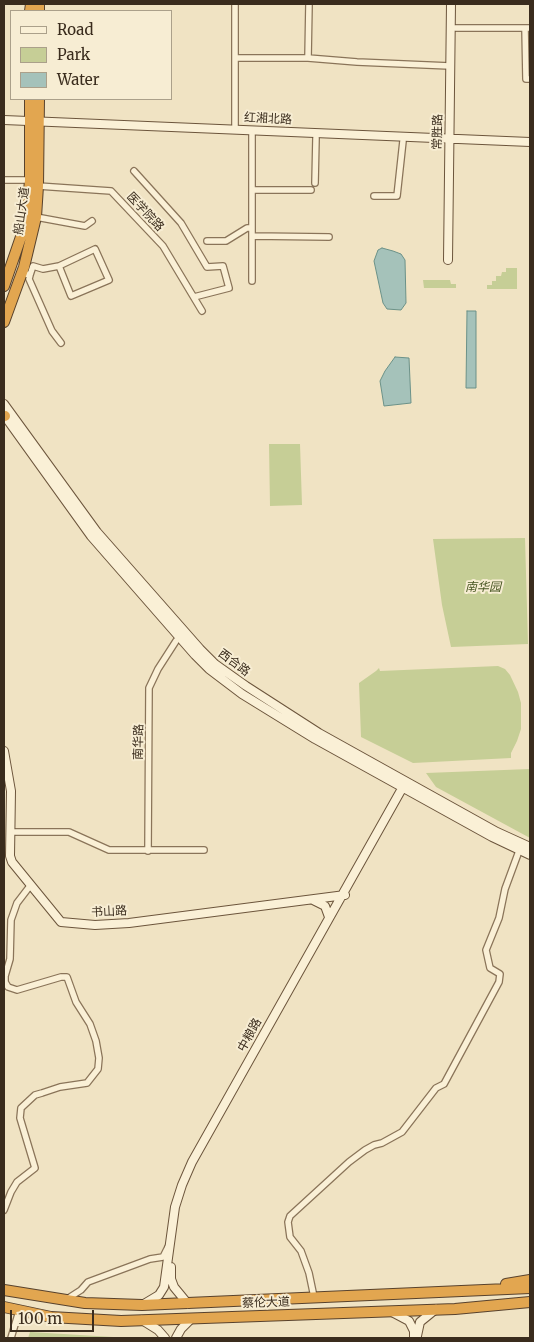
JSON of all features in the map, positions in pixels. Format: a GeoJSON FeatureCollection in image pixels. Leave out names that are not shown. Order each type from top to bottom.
{"type":"FeatureCollection","features":[{"type":"Feature","properties":{"kind":"highway","name":"船山大道"},"geometry":{"type":"LineString","coordinates":[[4,322],[26,274],[36,217],[38,186],[34,123],[30,100]]}},
{"type":"Feature","properties":{"kind":"highway","name":"船山大道"},"geometry":{"type":"LineString","coordinates":[[4,286],[27,216],[34,123],[39,100]]}},
{"type":"Feature","properties":{"kind":"highway"},"geometry":{"type":"LineString","coordinates":[[476,1290],[530,1280]]}},
{"type":"Feature","properties":{"kind":"highway","name":"蔡伦大道"},"geometry":{"type":"LineString","coordinates":[[4,1290],[65,1300],[102,1304],[142,1305],[530,1288]]}},
{"type":"Feature","properties":{"kind":"highway","name":"蔡伦大道"},"geometry":{"type":"LineString","coordinates":[[4,1308],[51,1317],[142,1320],[456,1309],[530,1302]]}},
{"type":"Feature","properties":{"kind":"highway"},"geometry":{"type":"LineString","coordinates":[[456,1309],[530,1309]]}},
{"type":"Feature","properties":{"kind":"street"},"geometry":{"type":"LineString","coordinates":[[235,4],[235,129]]}},
{"type":"Feature","properties":{"kind":"street"},"geometry":{"type":"LineString","coordinates":[[308,58],[309,4]]}},
{"type":"Feature","properties":{"kind":"street","name":"常胜路"},"geometry":{"type":"LineString","coordinates":[[451,4],[452,141]]}},
{"type":"Feature","properties":{"kind":"street","name":"常胜路"},"geometry":{"type":"LineString","coordinates":[[451,260],[456,4]]}},
{"type":"Feature","properties":{"kind":"street"},"geometry":{"type":"LineString","coordinates":[[456,28],[527,28],[526,79],[530,80]]}},
{"type":"Feature","properties":{"kind":"street"},"geometry":{"type":"LineString","coordinates":[[235,58],[308,58],[450,66]]}},
{"type":"Feature","properties":{"kind":"street","name":"红湘北路"},"geometry":{"type":"LineString","coordinates":[[4,120],[34,123],[452,141],[530,147]]}},
{"type":"Feature","properties":{"kind":"street","name":"红湘北路"},"geometry":{"type":"LineString","coordinates":[[4,125],[34,123],[235,129],[316,138],[403,142],[530,142]]}},
{"type":"Feature","properties":{"kind":"street"},"geometry":{"type":"LineString","coordinates":[[252,132],[252,281]]}},
{"type":"Feature","properties":{"kind":"street"},"geometry":{"type":"LineString","coordinates":[[315,183],[316,138]]}},
{"type":"Feature","properties":{"kind":"street"},"geometry":{"type":"LineString","coordinates":[[374,196],[397,196],[403,142]]}},
{"type":"Feature","properties":{"kind":"street"},"geometry":{"type":"LineString","coordinates":[[134,171],[182,223],[207,267],[223,266],[229,288],[194,297]]}},
{"type":"Feature","properties":{"kind":"street"},"geometry":{"type":"LineString","coordinates":[[4,180],[30,180]]}},
{"type":"Feature","properties":{"kind":"street","name":"医学院路"},"geometry":{"type":"LineString","coordinates":[[38,186],[111,190],[163,246],[202,311]]}},
{"type":"Feature","properties":{"kind":"street"},"geometry":{"type":"LineString","coordinates":[[252,190],[311,190]]}},
{"type":"Feature","properties":{"kind":"street"},"geometry":{"type":"LineString","coordinates":[[36,217],[85,226],[92,221]]}},
{"type":"Feature","properties":{"kind":"street"},"geometry":{"type":"LineString","coordinates":[[207,241],[226,241],[247,228],[252,228]]}},
{"type":"Feature","properties":{"kind":"street"},"geometry":{"type":"LineString","coordinates":[[252,236],[329,237]]}},
{"type":"Feature","properties":{"kind":"street"},"geometry":{"type":"LineString","coordinates":[[59,266],[71,296],[109,280],[95,249],[59,266],[43,269],[33,266],[26,274],[60,343]]}},
{"type":"Feature","properties":{"kind":"street","name":"西合路"},"geometry":{"type":"LineString","coordinates":[[4,410],[91,536],[195,655],[210,669],[242,694],[289,723],[497,832],[530,847]]}},
{"type":"Feature","properties":{"kind":"street","name":"南华路"},"geometry":{"type":"LineString","coordinates":[[148,850],[149,688],[158,669],[176,641]]}},
{"type":"Feature","properties":{"kind":"street","name":"书山路"},"geometry":{"type":"LineString","coordinates":[[4,751],[11,791],[10,856],[12,862],[30,886],[60,922],[95,925],[129,923],[344,895]]}},
{"type":"Feature","properties":{"kind":"street","name":"西合路"},"geometry":{"type":"LineString","coordinates":[[406,785],[519,851],[530,855]]}},
{"type":"Feature","properties":{"kind":"street","name":"中粮路"},"geometry":{"type":"LineString","coordinates":[[188,1304],[174,1287],[171,1279],[172,1242],[178,1208],[185,1185],[195,1162],[406,785]]}},
{"type":"Feature","properties":{"kind":"street"},"geometry":{"type":"LineString","coordinates":[[11,832],[69,832],[109,850],[204,850]]}},
{"type":"Feature","properties":{"kind":"street"},"geometry":{"type":"LineString","coordinates":[[314,1297],[309,1273],[301,1251],[290,1237],[288,1222],[290,1216],[349,1162],[374,1144],[382,1143],[402,1132],[436,1088],[444,1084],[499,982],[500,974],[490,968],[486,950],[499,918],[505,889],[519,851]]}},
{"type":"Feature","properties":{"kind":"street"},"geometry":{"type":"LineString","coordinates":[[4,1210],[17,1182],[35,1168],[20,1118],[21,1108],[35,1095],[42,1092],[87,1083],[98,1069],[99,1058],[90,1024],[76,1002],[67,977],[60,977],[17,990],[8,987],[5,982],[10,959],[11,920],[17,903],[30,886]]}},
{"type":"Feature","properties":{"kind":"street","name":"中粮路"},"geometry":{"type":"LineString","coordinates":[[142,1305],[159,1295],[164,1287],[175,1207],[192,1162],[329,918],[344,895]]}},
{"type":"Feature","properties":{"kind":"street"},"geometry":{"type":"LineString","coordinates":[[311,899],[325,906],[329,918]]}},
{"type":"Feature","properties":{"kind":"street"},"geometry":{"type":"LineString","coordinates":[[65,1300],[81,1290],[88,1282],[150,1259],[163,1257],[170,1242]]}},
{"type":"Feature","properties":{"kind":"street"},"geometry":{"type":"LineString","coordinates":[[415,1338],[420,1322],[436,1309]]}},
{"type":"Feature","properties":{"kind":"street"},"geometry":{"type":"LineString","coordinates":[[11,1338],[19,1311]]}},
{"type":"Feature","properties":{"kind":"street"},"geometry":{"type":"LineString","coordinates":[[390,1311],[409,1321],[415,1338]]}},
{"type":"Feature","properties":{"kind":"street"},"geometry":{"type":"LineString","coordinates":[[176,1338],[191,1319]]}},
{"type":"Feature","properties":{"kind":"street"},"geometry":{"type":"LineString","coordinates":[[142,1320],[158,1330],[165,1338]]}},
{"type":"Feature","properties":{"kind":"green space"},"geometry":{"type":"Polygon","coordinates":[[[506,268],[517,268],[517,289],[487,289],[487,285],[492,285],[492,281],[496,281],[496,276],[501,276],[502,272],[506,272],[506,268]]]}},
{"type":"Feature","properties":{"kind":"green space"},"geometry":{"type":"Polygon","coordinates":[[[423,280],[450,280],[451,284],[456,284],[456,288],[424,288],[423,280]]]}},
{"type":"Feature","properties":{"kind":"green space"},"geometry":{"type":"Polygon","coordinates":[[[269,444],[300,444],[302,505],[270,506],[269,444]]]}},
{"type":"Feature","properties":{"kind":"green space","name":"南华园"},"geometry":{"type":"Polygon","coordinates":[[[525,538],[528,644],[451,647],[442,605],[433,539],[525,538]]]}},
{"type":"Feature","properties":{"kind":"green space"},"geometry":{"type":"Polygon","coordinates":[[[498,666],[505,669],[510,675],[521,703],[521,729],[511,753],[511,758],[413,763],[361,737],[359,683],[379,668],[380,671],[498,666]]]}},
{"type":"Feature","properties":{"kind":"green space"},"geometry":{"type":"Polygon","coordinates":[[[530,769],[530,838],[436,787],[426,773],[530,769]]]}},
{"type":"Feature","properties":{"kind":"green space"},"geometry":{"type":"Polygon","coordinates":[[[30,1332],[130,1338],[28,1338],[30,1332]]]}},
{"type":"Feature","properties":{"kind":"water"},"geometry":{"type":"Polygon","coordinates":[[[382,248],[401,254],[405,260],[406,303],[401,310],[387,309],[383,303],[374,261],[378,250],[382,248]]]}},
{"type":"Feature","properties":{"kind":"water"},"geometry":{"type":"Polygon","coordinates":[[[467,311],[476,311],[476,388],[466,388],[467,311]]]}},
{"type":"Feature","properties":{"kind":"water"},"geometry":{"type":"Polygon","coordinates":[[[395,357],[409,358],[411,403],[384,406],[380,381],[395,357]]]}}]}
